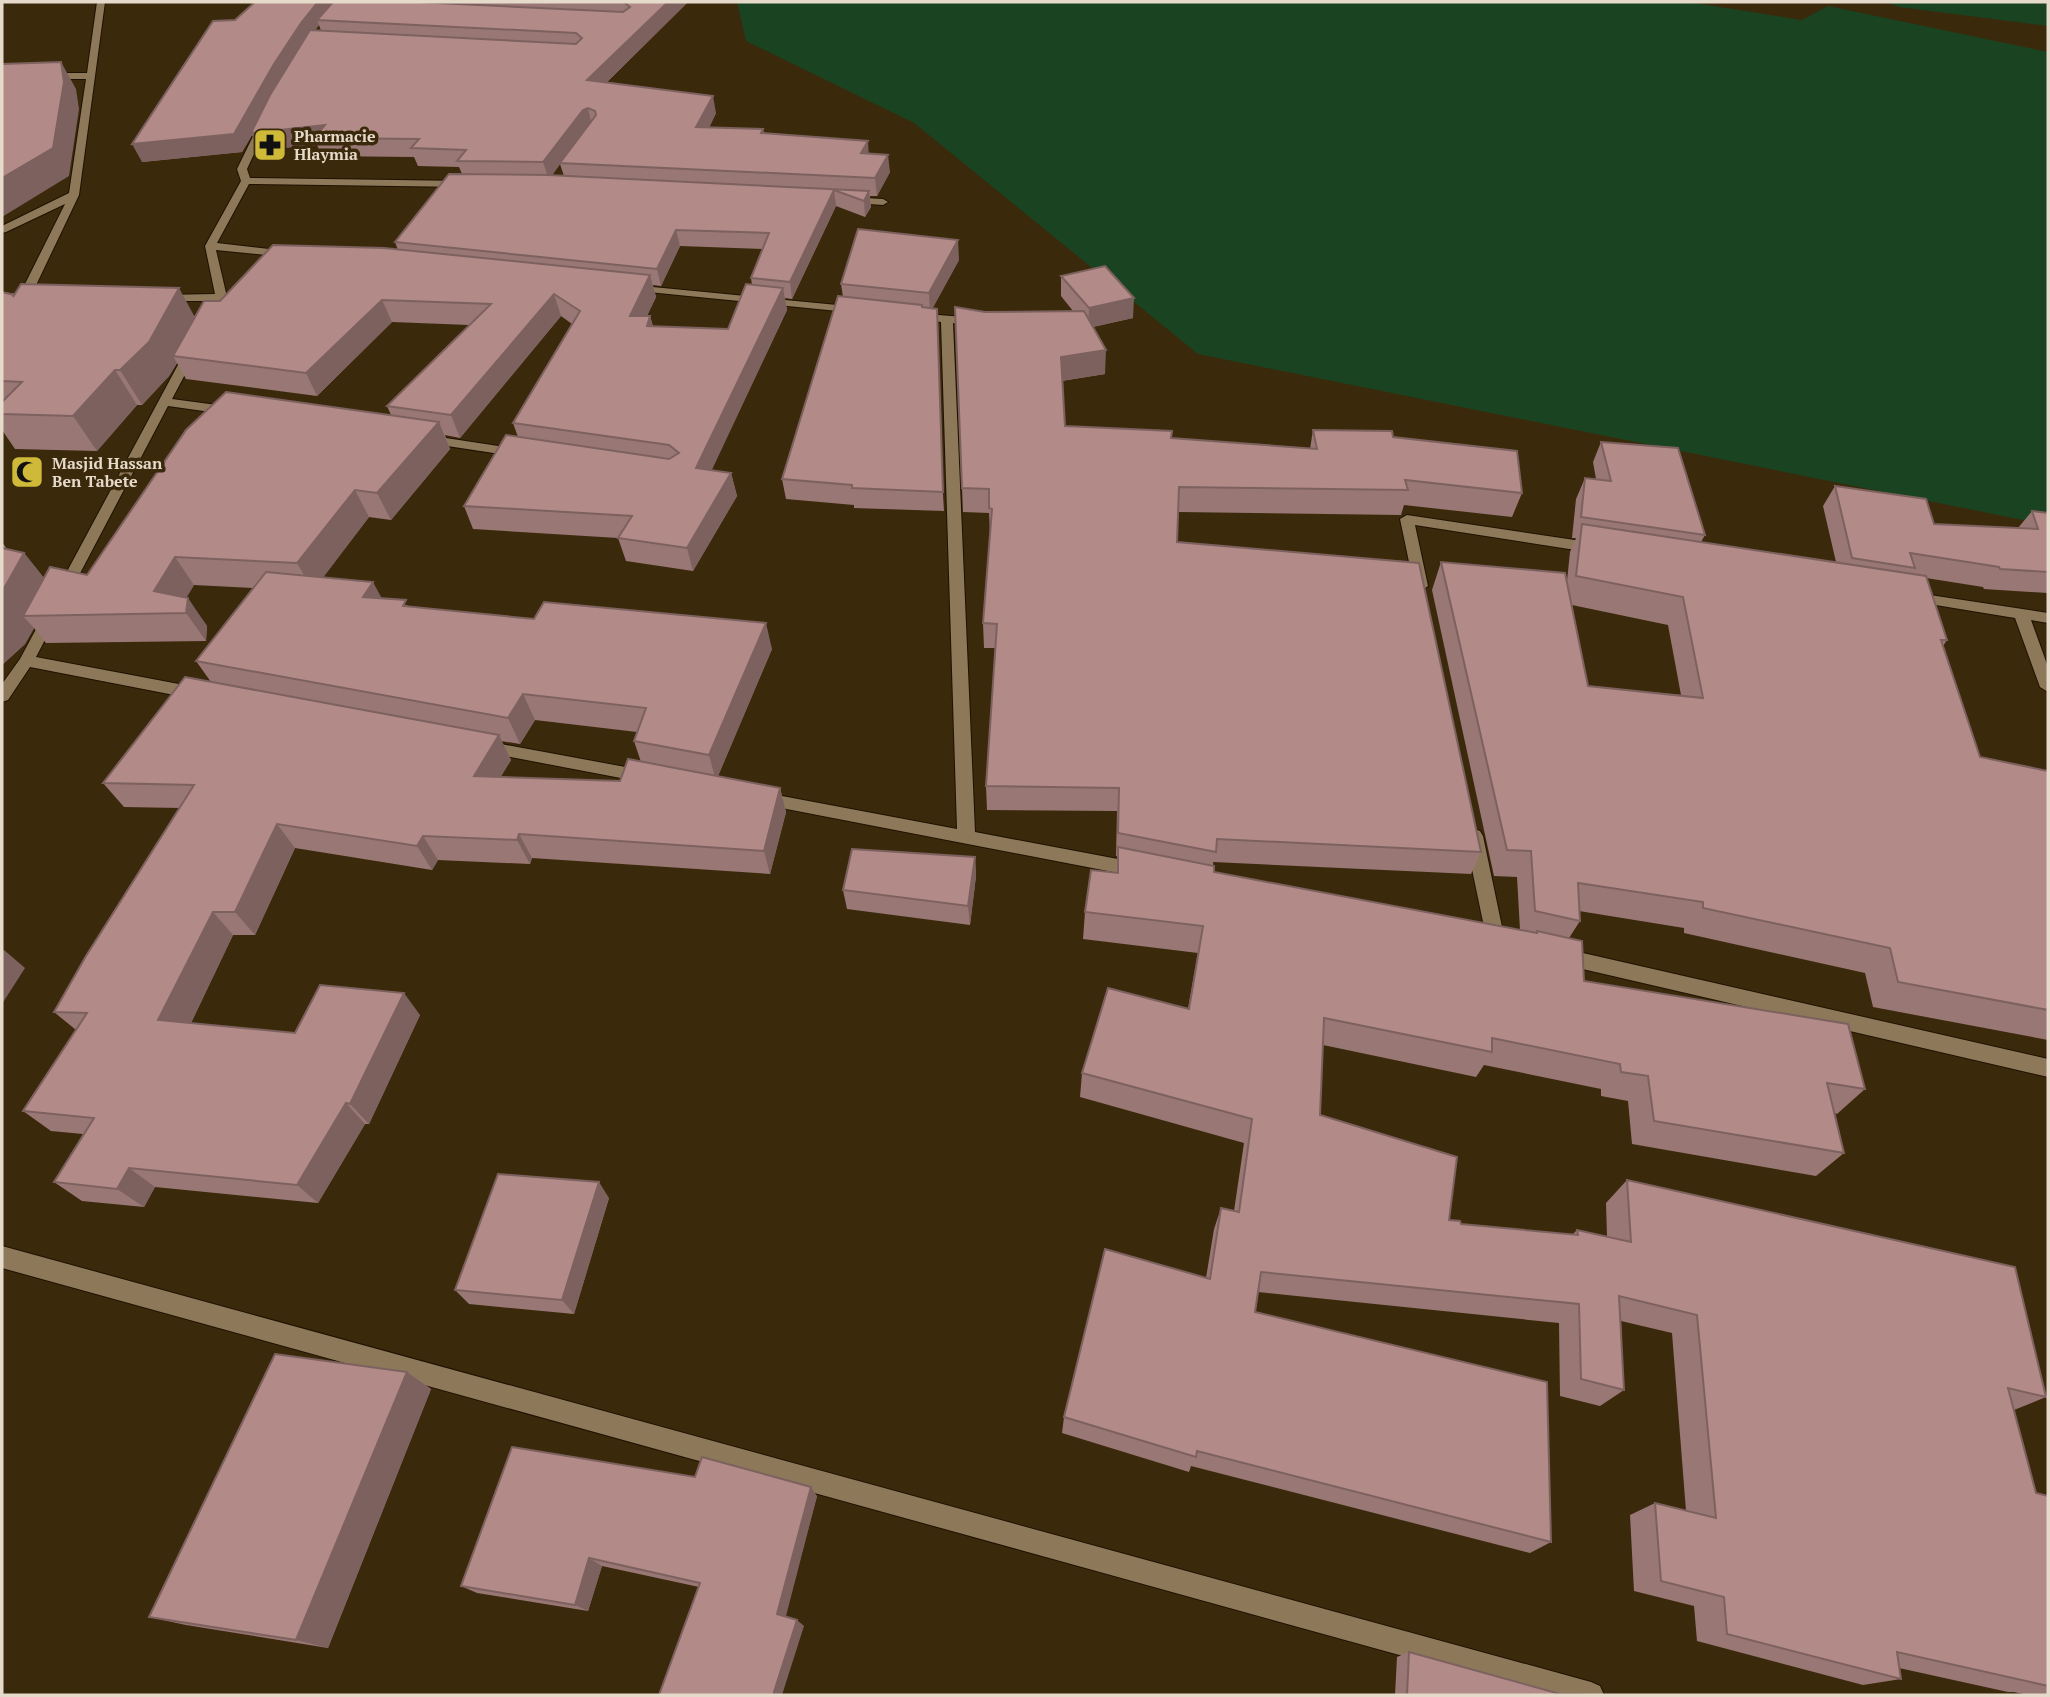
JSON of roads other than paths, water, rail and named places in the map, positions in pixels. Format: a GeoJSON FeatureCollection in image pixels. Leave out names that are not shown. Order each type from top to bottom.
{"type":"FeatureCollection","features":[{"type":"Feature","properties":{"kind":"street"},"geometry":{"type":"LineString","coordinates":[[2,318],[22,302],[74,195],[101,2]]}},
{"type":"Feature","properties":{"kind":"street"},"geometry":{"type":"LineString","coordinates":[[2,76],[90,76]]}},
{"type":"Feature","properties":{"kind":"street"},"geometry":{"type":"LineString","coordinates":[[2,696],[26,661],[221,297],[210,246],[246,181],[242,169],[270,111]]}},
{"type":"Feature","properties":{"kind":"street"},"geometry":{"type":"LineString","coordinates":[[246,181],[484,185]]}},
{"type":"Feature","properties":{"kind":"street"},"geometry":{"type":"LineString","coordinates":[[2,230],[74,195]]}},
{"type":"Feature","properties":{"kind":"street"},"geometry":{"type":"LineString","coordinates":[[828,199],[883,202]]}},
{"type":"Feature","properties":{"kind":"street"},"geometry":{"type":"LineString","coordinates":[[210,246],[294,255]]}},
{"type":"Feature","properties":{"kind":"street"},"geometry":{"type":"LineString","coordinates":[[613,286],[877,312]]}},
{"type":"Feature","properties":{"kind":"street"},"geometry":{"type":"LineString","coordinates":[[141,299],[221,297]]}},
{"type":"Feature","properties":{"kind":"street"},"geometry":{"type":"LineString","coordinates":[[2,301],[36,302]]}},
{"type":"Feature","properties":{"kind":"street"},"geometry":{"type":"LineString","coordinates":[[905,315],[983,323]]}},
{"type":"Feature","properties":{"kind":"street"},"geometry":{"type":"LineString","coordinates":[[947,319],[966,836]]}},
{"type":"Feature","properties":{"kind":"street"},"geometry":{"type":"LineString","coordinates":[[164,402],[247,414]]}},
{"type":"Feature","properties":{"kind":"street"},"geometry":{"type":"LineString","coordinates":[[413,438],[537,455]]}},
{"type":"Feature","properties":{"kind":"street"},"geometry":{"type":"LineString","coordinates":[[1424,600],[1407,519],[1612,551]]}},
{"type":"Feature","properties":{"kind":"street"},"geometry":{"type":"LineString","coordinates":[[1898,595],[2048,618]]}},
{"type":"Feature","properties":{"kind":"street"},"geometry":{"type":"LineString","coordinates":[[2021,614],[2048,687]]}},
{"type":"Feature","properties":{"kind":"street"},"geometry":{"type":"LineString","coordinates":[[26,661],[216,697]]}},
{"type":"Feature","properties":{"kind":"street"},"geometry":{"type":"LineString","coordinates":[[462,742],[666,780]]}},
{"type":"Feature","properties":{"kind":"street"},"geometry":{"type":"LineString","coordinates":[[748,796],[1156,874]]}},
{"type":"Feature","properties":{"kind":"street"},"geometry":{"type":"LineString","coordinates":[[1470,818],[1496,941]]}},
{"type":"Feature","properties":{"kind":"street"},"geometry":{"type":"LineString","coordinates":[[1550,953],[2048,1068]]}},
{"type":"Feature","properties":{"kind":"street"},"geometry":{"type":"LineString","coordinates":[[2,1257],[1591,1695]]}},
{"type":"Feature","properties":{"kind":"place","name":"Pharmacie Hlaymia"},"geometry":{"type":"Point","coordinates":[270,145]}},
{"type":"Feature","properties":{"kind":"place","name":"Masjid Hassan Ben Tabete"},"geometry":{"type":"Point","coordinates":[27,472]}}]}
